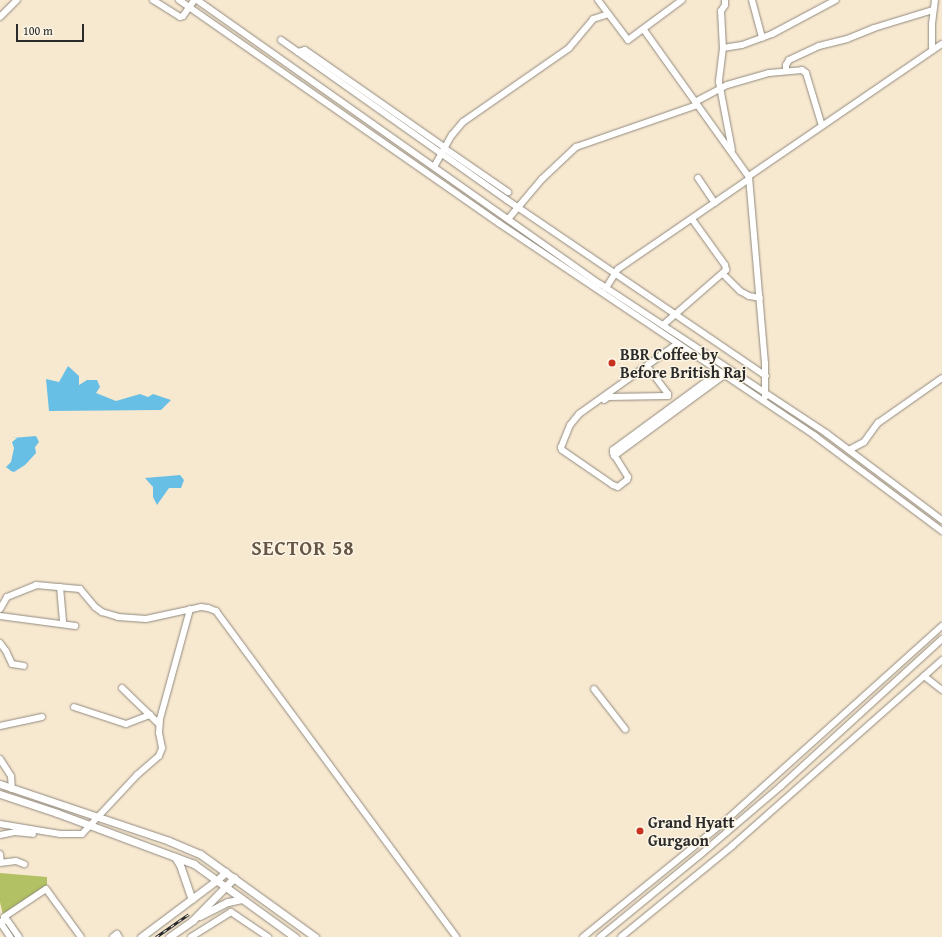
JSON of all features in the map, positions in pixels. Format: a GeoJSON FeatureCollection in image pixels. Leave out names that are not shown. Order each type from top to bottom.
{"type":"FeatureCollection","features":[{"type":"Feature","properties":{"kind":"main road"},"geometry":{"type":"LineString","coordinates":[[0,784],[96,818],[169,841],[200,854],[315,937]]}},
{"type":"Feature","properties":{"kind":"main road"},"geometry":{"type":"LineString","coordinates":[[0,794],[194,864],[295,937]]}},
{"type":"Feature","properties":{"kind":"main road"},"geometry":{"type":"LineString","coordinates":[[175,856],[180,865],[192,899]]}},
{"type":"Feature","properties":{"kind":"main road"},"geometry":{"type":"LineString","coordinates":[[141,937],[226,872]]}},
{"type":"Feature","properties":{"kind":"main road"},"geometry":{"type":"LineString","coordinates":[[193,920],[234,878]]}},
{"type":"Feature","properties":{"kind":"main road"},"geometry":{"type":"LineString","coordinates":[[169,937],[215,907],[242,899]]}},
{"type":"Feature","properties":{"kind":"street"},"geometry":{"type":"LineString","coordinates":[[0,17],[17,0]]}},
{"type":"Feature","properties":{"kind":"street"},"geometry":{"type":"LineString","coordinates":[[154,0],[180,17],[182,17],[195,0],[509,218],[606,288],[849,450],[942,520]]}},
{"type":"Feature","properties":{"kind":"street"},"geometry":{"type":"LineString","coordinates":[[179,0],[467,201],[826,444],[942,531]]}},
{"type":"Feature","properties":{"kind":"street"},"geometry":{"type":"LineString","coordinates":[[598,0],[628,40],[644,30],[682,0]]}},
{"type":"Feature","properties":{"kind":"street"},"geometry":{"type":"LineString","coordinates":[[725,0],[725,5],[721,11],[723,48],[720,67],[720,87],[732,152]]}},
{"type":"Feature","properties":{"kind":"street"},"geometry":{"type":"LineString","coordinates":[[752,0],[762,38]]}},
{"type":"Feature","properties":{"kind":"street"},"geometry":{"type":"LineString","coordinates":[[723,48],[742,45],[762,38],[836,0]]}},
{"type":"Feature","properties":{"kind":"street"},"geometry":{"type":"LineString","coordinates":[[932,50],[933,10],[935,0]]}},
{"type":"Feature","properties":{"kind":"street"},"geometry":{"type":"LineString","coordinates":[[786,72],[786,65],[789,60],[819,46],[847,39],[874,28],[933,10]]}},
{"type":"Feature","properties":{"kind":"street"},"geometry":{"type":"LineString","coordinates":[[434,167],[443,150],[464,122],[569,48],[593,19],[608,14]]}},
{"type":"Feature","properties":{"kind":"street"},"geometry":{"type":"LineString","coordinates":[[644,30],[749,178],[766,376],[766,395],[763,402]]}},
{"type":"Feature","properties":{"kind":"street"},"geometry":{"type":"LineString","coordinates":[[281,40],[298,52],[305,50],[443,150],[517,207],[675,316],[766,376]]}},
{"type":"Feature","properties":{"kind":"street"},"geometry":{"type":"LineString","coordinates":[[606,288],[618,269],[942,44]]}},
{"type":"Feature","properties":{"kind":"street"},"geometry":{"type":"LineString","coordinates":[[267,61],[272,53]]}},
{"type":"Feature","properties":{"kind":"street"},"geometry":{"type":"LineString","coordinates":[[509,218],[517,207],[565,156],[576,147],[696,103],[720,87],[769,73],[802,70],[806,73],[822,126]]}},
{"type":"Feature","properties":{"kind":"street"},"geometry":{"type":"LineString","coordinates":[[443,150],[508,192]]}},
{"type":"Feature","properties":{"kind":"street"},"geometry":{"type":"LineString","coordinates":[[698,178],[715,203]]}},
{"type":"Feature","properties":{"kind":"street"},"geometry":{"type":"LineString","coordinates":[[663,325],[726,270],[725,265],[692,219]]}},
{"type":"Feature","properties":{"kind":"street"},"geometry":{"type":"LineString","coordinates":[[723,274],[740,291],[749,296],[760,298]]}},
{"type":"Feature","properties":{"kind":"street"},"geometry":{"type":"LineString","coordinates":[[677,344],[576,417],[570,425],[561,448],[616,487],[627,480],[628,477],[614,456],[613,450],[637,436],[721,374]]}},
{"type":"Feature","properties":{"kind":"street"},"geometry":{"type":"LineString","coordinates":[[599,399],[603,400],[608,397],[666,397],[668,394],[647,366]]}},
{"type":"Feature","properties":{"kind":"street"},"geometry":{"type":"LineString","coordinates":[[849,450],[864,442],[876,425],[942,378]]}},
{"type":"Feature","properties":{"kind":"street"},"geometry":{"type":"LineString","coordinates":[[0,609],[7,597],[32,585],[80,589],[95,607],[102,612],[118,617],[146,619],[190,609],[208,608],[218,613],[456,937]]}},
{"type":"Feature","properties":{"kind":"street"},"geometry":{"type":"LineString","coordinates":[[60,587],[63,624]]}},
{"type":"Feature","properties":{"kind":"street"},"geometry":{"type":"LineString","coordinates":[[0,824],[76,835],[82,834],[142,770],[159,756],[162,748],[159,724],[190,609]]}},
{"type":"Feature","properties":{"kind":"street"},"geometry":{"type":"LineString","coordinates":[[0,616],[75,626]]}},
{"type":"Feature","properties":{"kind":"street"},"geometry":{"type":"LineString","coordinates":[[583,937],[719,826],[942,626]]}},
{"type":"Feature","properties":{"kind":"street"},"geometry":{"type":"LineString","coordinates":[[600,937],[781,786],[942,639]]}},
{"type":"Feature","properties":{"kind":"street"},"geometry":{"type":"LineString","coordinates":[[0,643],[6,651],[10,663],[24,666]]}},
{"type":"Feature","properties":{"kind":"street"},"geometry":{"type":"LineString","coordinates":[[622,937],[732,846],[942,660]]}},
{"type":"Feature","properties":{"kind":"street"},"geometry":{"type":"LineString","coordinates":[[924,676],[942,690]]}},
{"type":"Feature","properties":{"kind":"street"},"geometry":{"type":"LineString","coordinates":[[122,688],[159,724]]}},
{"type":"Feature","properties":{"kind":"street"},"geometry":{"type":"LineString","coordinates":[[594,689],[625,729]]}},
{"type":"Feature","properties":{"kind":"street"},"geometry":{"type":"LineString","coordinates":[[74,707],[126,724],[150,715]]}},
{"type":"Feature","properties":{"kind":"street"},"geometry":{"type":"LineString","coordinates":[[0,726],[42,717]]}},
{"type":"Feature","properties":{"kind":"street"},"geometry":{"type":"LineString","coordinates":[[0,759],[11,776],[12,789]]}},
{"type":"Feature","properties":{"kind":"street"},"geometry":{"type":"LineString","coordinates":[[0,835],[15,832],[33,834]]}},
{"type":"Feature","properties":{"kind":"street"},"geometry":{"type":"LineString","coordinates":[[0,854],[1,863],[16,862],[24,864]]}},
{"type":"Feature","properties":{"kind":"street"},"geometry":{"type":"LineString","coordinates":[[2,921],[4,917],[46,889],[81,937]]}},
{"type":"Feature","properties":{"kind":"street"},"geometry":{"type":"LineString","coordinates":[[191,937],[231,912],[268,937]]}},
{"type":"Feature","properties":{"kind":"street"},"geometry":{"type":"LineString","coordinates":[[2,921],[10,937]]}},
{"type":"Feature","properties":{"kind":"street"},"geometry":{"type":"LineString","coordinates":[[2,921],[8,921],[19,937]]}},
{"type":"Feature","properties":{"kind":"street"},"geometry":{"type":"LineString","coordinates":[[113,937],[117,934],[119,937]]}},
{"type":"Feature","properties":{"kind":"green space"},"geometry":{"type":"Polygon","coordinates":[[[0,873],[47,877],[47,887],[3,915],[0,902],[0,873]]]}},
{"type":"Feature","properties":{"kind":"water"},"geometry":{"type":"Polygon","coordinates":[[[68,366],[79,376],[79,385],[87,380],[97,380],[100,387],[96,393],[116,401],[140,394],[148,397],[153,394],[171,400],[161,410],[49,411],[46,379],[59,382],[68,366]]]}},
{"type":"Feature","properties":{"kind":"water"},"geometry":{"type":"Polygon","coordinates":[[[36,436],[39,442],[35,447],[36,453],[25,465],[14,472],[6,467],[11,462],[14,448],[12,442],[17,438],[12,438],[36,436]]]}},
{"type":"Feature","properties":{"kind":"water"},"geometry":{"type":"Polygon","coordinates":[[[180,475],[184,480],[181,488],[169,488],[157,505],[153,497],[153,487],[145,478],[180,475]]]}},
{"type":"Feature","properties":{"kind":"railway"},"geometry":{"type":"LineString","coordinates":[[156,937],[189,914]]}},
{"type":"Feature","properties":{"kind":"place","name":"BBR Coffee by Before British Raj"},"geometry":{"type":"Point","coordinates":[612,363]}},
{"type":"Feature","properties":{"kind":"place","name":"Grand Hyatt Gurgaon"},"geometry":{"type":"Point","coordinates":[640,831]}},
{"type":"Feature","properties":{"kind":"district","name":"SECTOR 58"},"geometry":{"type":"Point","coordinates":[303,547]}}]}
